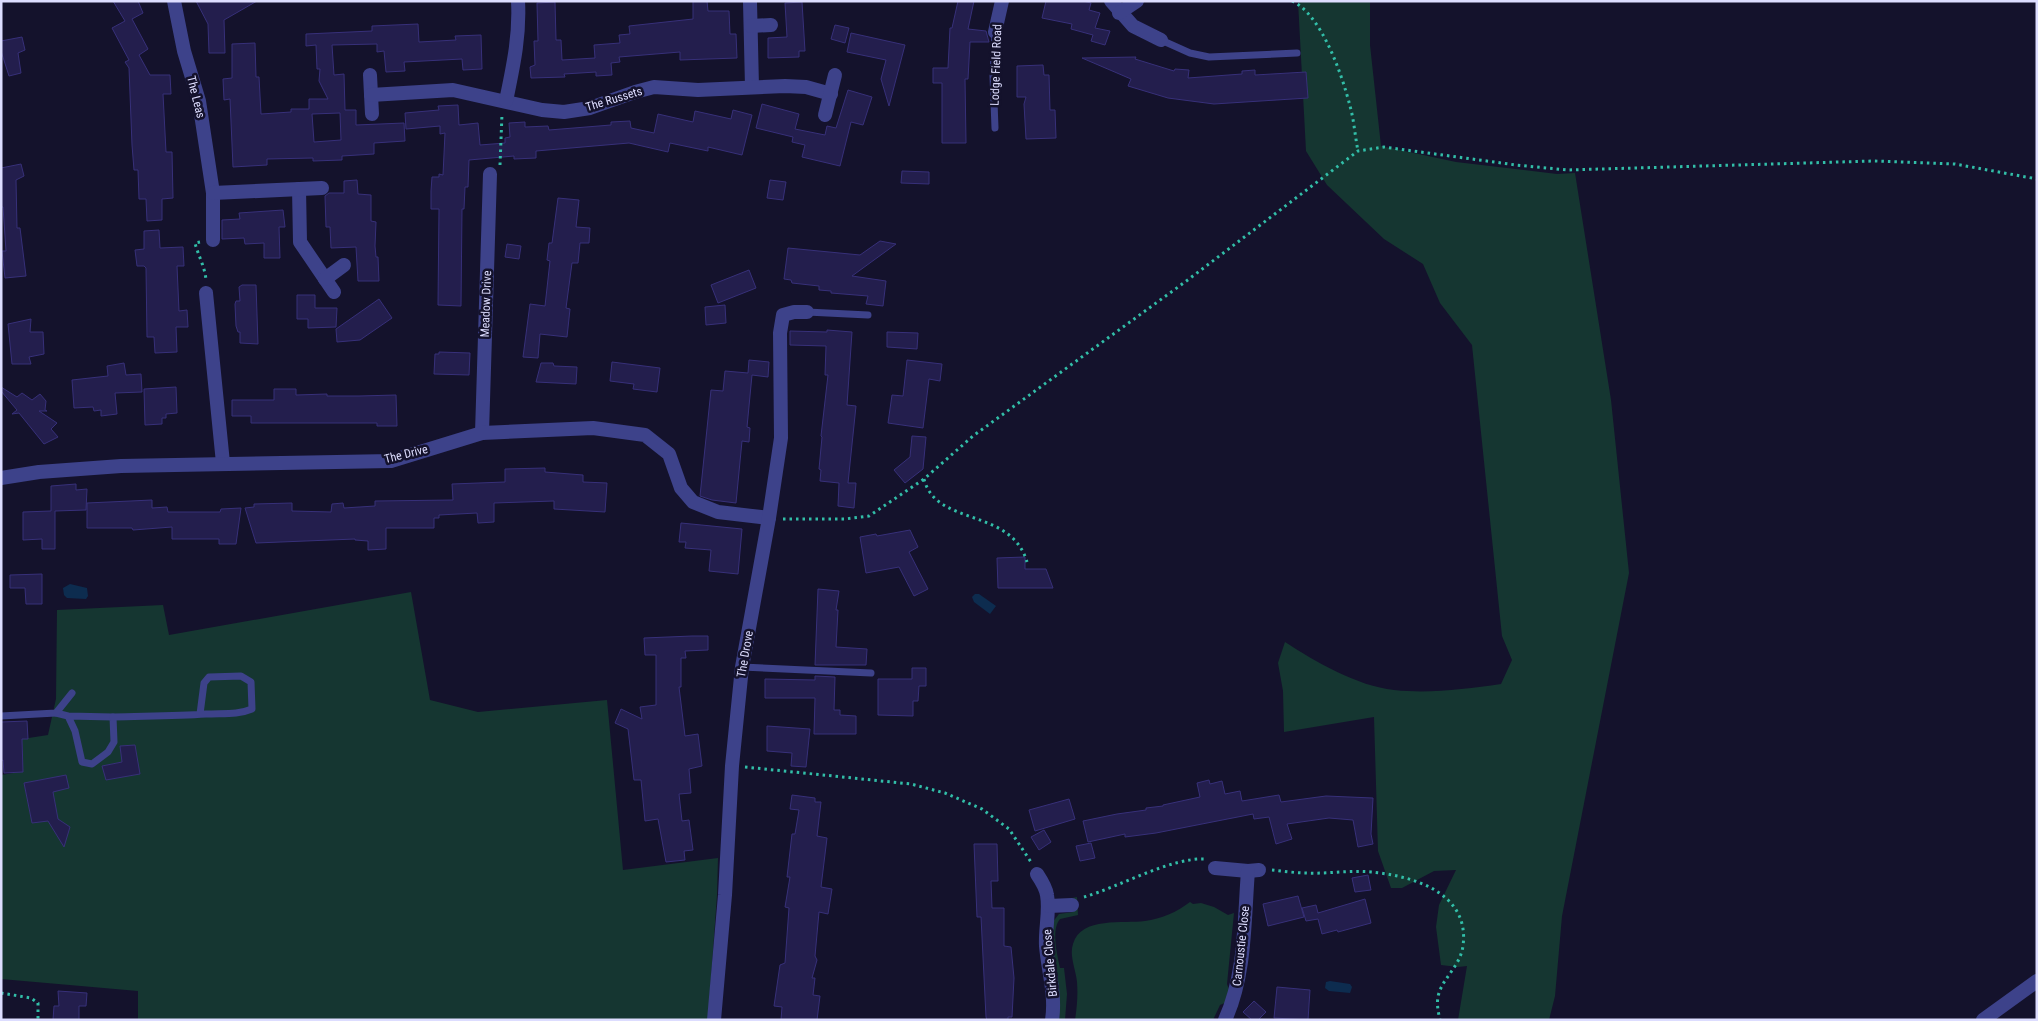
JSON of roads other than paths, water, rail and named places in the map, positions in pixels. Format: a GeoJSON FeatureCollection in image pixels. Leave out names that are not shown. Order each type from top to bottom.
{"type":"FeatureCollection","features":[{"type":"Feature","properties":{"kind":"street","name":"The Leas"},"geometry":{"type":"LineString","coordinates":[[174,1],[184,51],[199,101],[213,193],[213,240]]}},
{"type":"Feature","properties":{"kind":"street"},"geometry":{"type":"LineString","coordinates":[[506,101],[519,33],[518,1]]}},
{"type":"Feature","properties":{"kind":"street","name":"Lodge Field Road"},"geometry":{"type":"LineString","coordinates":[[995,32],[1002,1]]}},
{"type":"Feature","properties":{"kind":"street"},"geometry":{"type":"LineString","coordinates":[[1111,1],[1119,13],[1134,26],[1161,40]]}},
{"type":"Feature","properties":{"kind":"street"},"geometry":{"type":"LineString","coordinates":[[1119,13],[1136,1]]}},
{"type":"Feature","properties":{"kind":"street"},"geometry":{"type":"LineString","coordinates":[[750,2],[752,87]]}},
{"type":"Feature","properties":{"kind":"street"},"geometry":{"type":"LineString","coordinates":[[751,26],[771,25]]}},
{"type":"Feature","properties":{"kind":"street"},"geometry":{"type":"LineString","coordinates":[[370,75],[372,114]]}},
{"type":"Feature","properties":{"kind":"street"},"geometry":{"type":"LineString","coordinates":[[825,115],[836,75]]}},
{"type":"Feature","properties":{"kind":"street","name":"The Russets"},"geometry":{"type":"LineString","coordinates":[[371,95],[453,90],[542,110],[564,112],[590,108],[654,87],[698,90],[786,86],[806,87],[830,94]]}},
{"type":"Feature","properties":{"kind":"street","name":"Meadow Drive"},"geometry":{"type":"LineString","coordinates":[[482,433],[495,170]]}},
{"type":"Feature","properties":{"kind":"street"},"geometry":{"type":"LineString","coordinates":[[213,193],[322,188]]}},
{"type":"Feature","properties":{"kind":"street"},"geometry":{"type":"LineString","coordinates":[[299,189],[300,242],[334,292]]}},
{"type":"Feature","properties":{"kind":"street"},"geometry":{"type":"LineString","coordinates":[[325,279],[344,265]]}},
{"type":"Feature","properties":{"kind":"street"},"geometry":{"type":"LineString","coordinates":[[206,293],[223,463]]}},
{"type":"Feature","properties":{"kind":"street","name":"The Drove"},"geometry":{"type":"LineString","coordinates":[[714,1020],[725,896],[732,766],[742,667],[769,518],[781,438],[780,333],[783,315],[794,312],[807,312]]}},
{"type":"Feature","properties":{"kind":"street","name":"The Drive"},"geometry":{"type":"LineString","coordinates":[[1,478],[40,472],[94,468],[223,463],[391,461],[482,433],[593,428],[645,435],[669,454],[681,488],[693,502],[718,512],[769,518]]}},
{"type":"Feature","properties":{"kind":"street","name":"Carnoustie Close"},"geometry":{"type":"LineString","coordinates":[[1215,868],[1253,870],[1240,972],[1236,993],[1225,1020]]}},
{"type":"Feature","properties":{"kind":"street","name":"Birkdale Close"},"geometry":{"type":"LineString","coordinates":[[1037,874],[1047,892],[1049,906],[1046,946],[1053,1001],[1052,1020]]}},
{"type":"Feature","properties":{"kind":"street"},"geometry":{"type":"LineString","coordinates":[[1049,906],[1072,905]]}},
{"type":"Feature","properties":{"kind":"street"},"geometry":{"type":"LineString","coordinates":[[1982,1020],[2037,982]]}},
{"type":"Feature","properties":{"kind":"lane","name":"Lodge Field Road"},"geometry":{"type":"LineString","coordinates":[[995,32],[993,76],[995,128]]}},
{"type":"Feature","properties":{"kind":"lane"},"geometry":{"type":"LineString","coordinates":[[1161,40],[1190,53],[1209,57],[1297,53]]}},
{"type":"Feature","properties":{"kind":"lane"},"geometry":{"type":"LineString","coordinates":[[807,312],[868,315]]}},
{"type":"Feature","properties":{"kind":"lane"},"geometry":{"type":"LineString","coordinates":[[742,667],[870,673]]}},
{"type":"Feature","properties":{"kind":"lane"},"geometry":{"type":"LineString","coordinates":[[1,716],[56,713],[68,716],[113,717],[243,713],[252,709],[251,682],[241,676],[209,677],[204,683],[200,714]]}},
{"type":"Feature","properties":{"kind":"lane"},"geometry":{"type":"LineString","coordinates":[[56,713],[72,693]]}},
{"type":"Feature","properties":{"kind":"lane"},"geometry":{"type":"LineString","coordinates":[[68,716],[75,731],[82,762],[92,764],[108,752],[114,742],[113,717]]}},
{"type":"Feature","properties":{"kind":"water"},"geometry":{"type":"Polygon","coordinates":[[[70,584],[87,588],[88,596],[86,599],[67,598],[64,595],[63,588],[70,584]]]}},
{"type":"Feature","properties":{"kind":"water"},"geometry":{"type":"Polygon","coordinates":[[[975,594],[979,594],[996,606],[990,614],[974,602],[972,597],[975,594]]]}},
{"type":"Feature","properties":{"kind":"water"},"geometry":{"type":"Polygon","coordinates":[[[1326,982],[1350,984],[1352,987],[1350,993],[1329,991],[1325,988],[1326,982]]]}}]}
